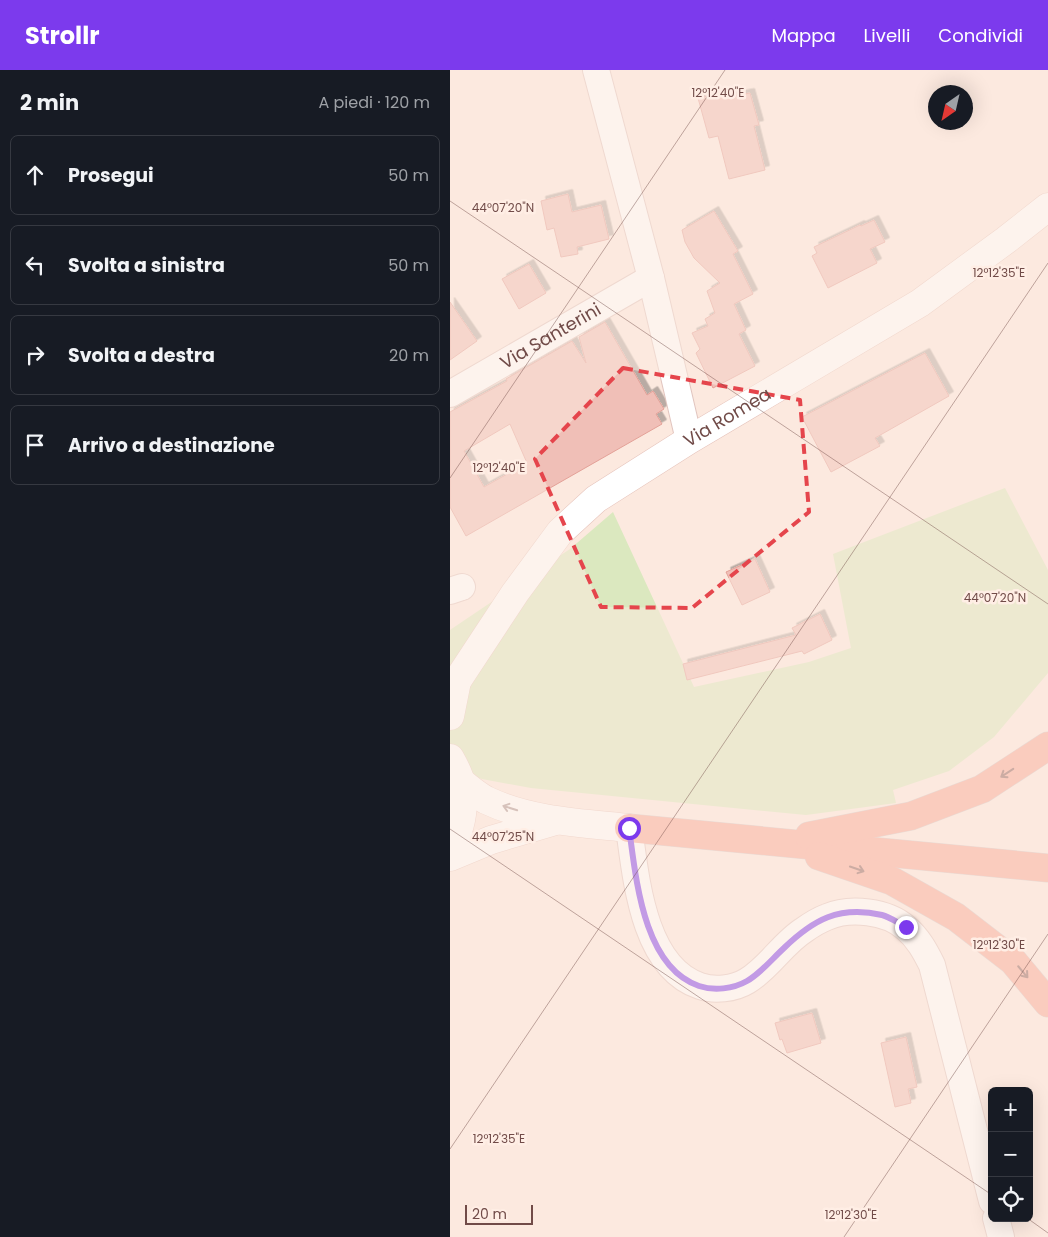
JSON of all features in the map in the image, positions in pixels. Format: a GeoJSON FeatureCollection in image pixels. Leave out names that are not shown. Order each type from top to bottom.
{"type":"FeatureCollection","features":[{"type":"Feature","properties":{"kind":"highway"},"geometry":{"type":"LineString","coordinates":[[778,842],[911,816],[982,789],[1048,746]]}},
{"type":"Feature","properties":{"kind":"highway"},"geometry":{"type":"LineString","coordinates":[[629,828],[1048,868]]}},
{"type":"Feature","properties":{"kind":"highway"},"geometry":{"type":"LineString","coordinates":[[778,842],[892,882],[956,917],[1013,961],[1048,1003]]}},
{"type":"Feature","properties":{"kind":"main road","name":"Via Romea"},"geometry":{"type":"LineString","coordinates":[[450,716],[453,684],[515,593],[560,532],[596,499],[689,440],[920,303],[1048,207]]}},
{"type":"Feature","properties":{"kind":"main road"},"geometry":{"type":"LineString","coordinates":[[455,770],[484,799],[510,809],[557,821],[629,828]]}},
{"type":"Feature","properties":{"kind":"main road"},"geometry":{"type":"LineString","coordinates":[[450,847],[456,837],[463,810],[455,770]]}},
{"type":"Feature","properties":{"kind":"main road"},"geometry":{"type":"LineString","coordinates":[[450,857],[491,840],[557,821]]}},
{"type":"Feature","properties":{"kind":"street"},"geometry":{"type":"LineString","coordinates":[[596,70],[650,278],[689,440]]}},
{"type":"Feature","properties":{"kind":"street","name":"Via Santerini"},"geometry":{"type":"LineString","coordinates":[[450,394],[650,278]]}},
{"type":"Feature","properties":{"kind":"street"},"geometry":{"type":"LineString","coordinates":[[629,828],[637,888],[653,938],[668,965],[687,982],[708,989],[728,988],[747,981],[802,930],[828,916],[854,911],[883,915],[906,927],[921,944],[932,965],[988,1185]]}},
{"type":"Feature","properties":{"kind":"street"},"geometry":{"type":"LineString","coordinates":[[997,1222],[1001,1237]]}},
{"type":"Feature","properties":{"kind":"highlighted area"},"geometry":{"type":"Polygon","coordinates":[[[623,368],[800,400],[809,512],[692,608],[601,607],[535,459],[623,368]]]}},
{"type":"Feature","properties":{"kind":"green space"},"geometry":{"type":"Polygon","coordinates":[[[1005,488],[1048,570],[1048,673],[994,737],[949,771],[893,790],[896,803],[806,815],[531,788],[482,779],[450,768],[450,630],[570,549],[613,512],[694,687],[809,662],[851,648],[833,554],[1005,488]]]}},
{"type":"Feature","properties":{"kind":"building"},"geometry":{"type":"Polygon","coordinates":[[[725,92],[728,97],[750,93],[759,125],[754,126],[765,170],[729,179],[718,136],[709,138],[698,98],[725,92]]]}},
{"type":"Feature","properties":{"kind":"building"},"geometry":{"type":"Polygon","coordinates":[[[568,194],[572,212],[601,205],[609,239],[577,247],[578,254],[561,257],[554,228],[547,230],[541,201],[568,194]]]}},
{"type":"Feature","properties":{"kind":"building"},"geometry":{"type":"Polygon","coordinates":[[[714,211],[738,251],[733,254],[753,294],[734,304],[746,330],[739,334],[755,366],[713,388],[696,353],[700,349],[692,333],[708,326],[705,319],[715,313],[707,291],[720,283],[694,258],[685,242],[682,230],[714,211]]]}},
{"type":"Feature","properties":{"kind":"building"},"geometry":{"type":"Polygon","coordinates":[[[874,220],[885,242],[870,249],[877,263],[828,288],[812,256],[817,253],[814,247],[874,220]]]}},
{"type":"Feature","properties":{"kind":"building"},"geometry":{"type":"Polygon","coordinates":[[[529,264],[546,293],[519,309],[502,279],[529,264]]]}},
{"type":"Feature","properties":{"kind":"building"},"geometry":{"type":"Polygon","coordinates":[[[450,302],[477,341],[450,360],[450,302]]]}},
{"type":"Feature","properties":{"kind":"building"},"geometry":{"type":"Polygon","coordinates":[[[605,322],[647,395],[653,391],[664,409],[656,414],[662,424],[466,536],[450,507],[450,412],[507,381],[506,379],[572,341],[586,363],[579,337],[605,322]],[[510,424],[464,451],[484,487],[527,463],[510,424]]]}},
{"type":"Feature","properties":{"kind":"building"},"geometry":{"type":"Polygon","coordinates":[[[925,353],[949,396],[875,438],[880,446],[831,472],[802,417],[925,353]]]}},
{"type":"Feature","properties":{"kind":"building"},"geometry":{"type":"Polygon","coordinates":[[[755,559],[770,592],[742,605],[726,572],[755,559]]]}},
{"type":"Feature","properties":{"kind":"building"},"geometry":{"type":"Polygon","coordinates":[[[820,614],[832,640],[804,654],[802,651],[687,680],[683,664],[796,635],[792,628],[820,614]]]}},
{"type":"Feature","properties":{"kind":"building"},"geometry":{"type":"Polygon","coordinates":[[[812,1013],[821,1043],[787,1053],[782,1039],[780,1040],[775,1023],[812,1013]]]}},
{"type":"Feature","properties":{"kind":"building"},"geometry":{"type":"Polygon","coordinates":[[[906,1037],[917,1087],[908,1089],[911,1103],[895,1107],[881,1043],[906,1037]]]}},
{"type":"Feature","properties":{"kind":"route"},"geometry":{"type":"LineString","coordinates":[[629,828],[637,888],[653,938],[668,965],[687,982],[708,989],[728,988],[747,981],[802,930],[828,916],[854,911],[883,915],[906,927]]}}]}
